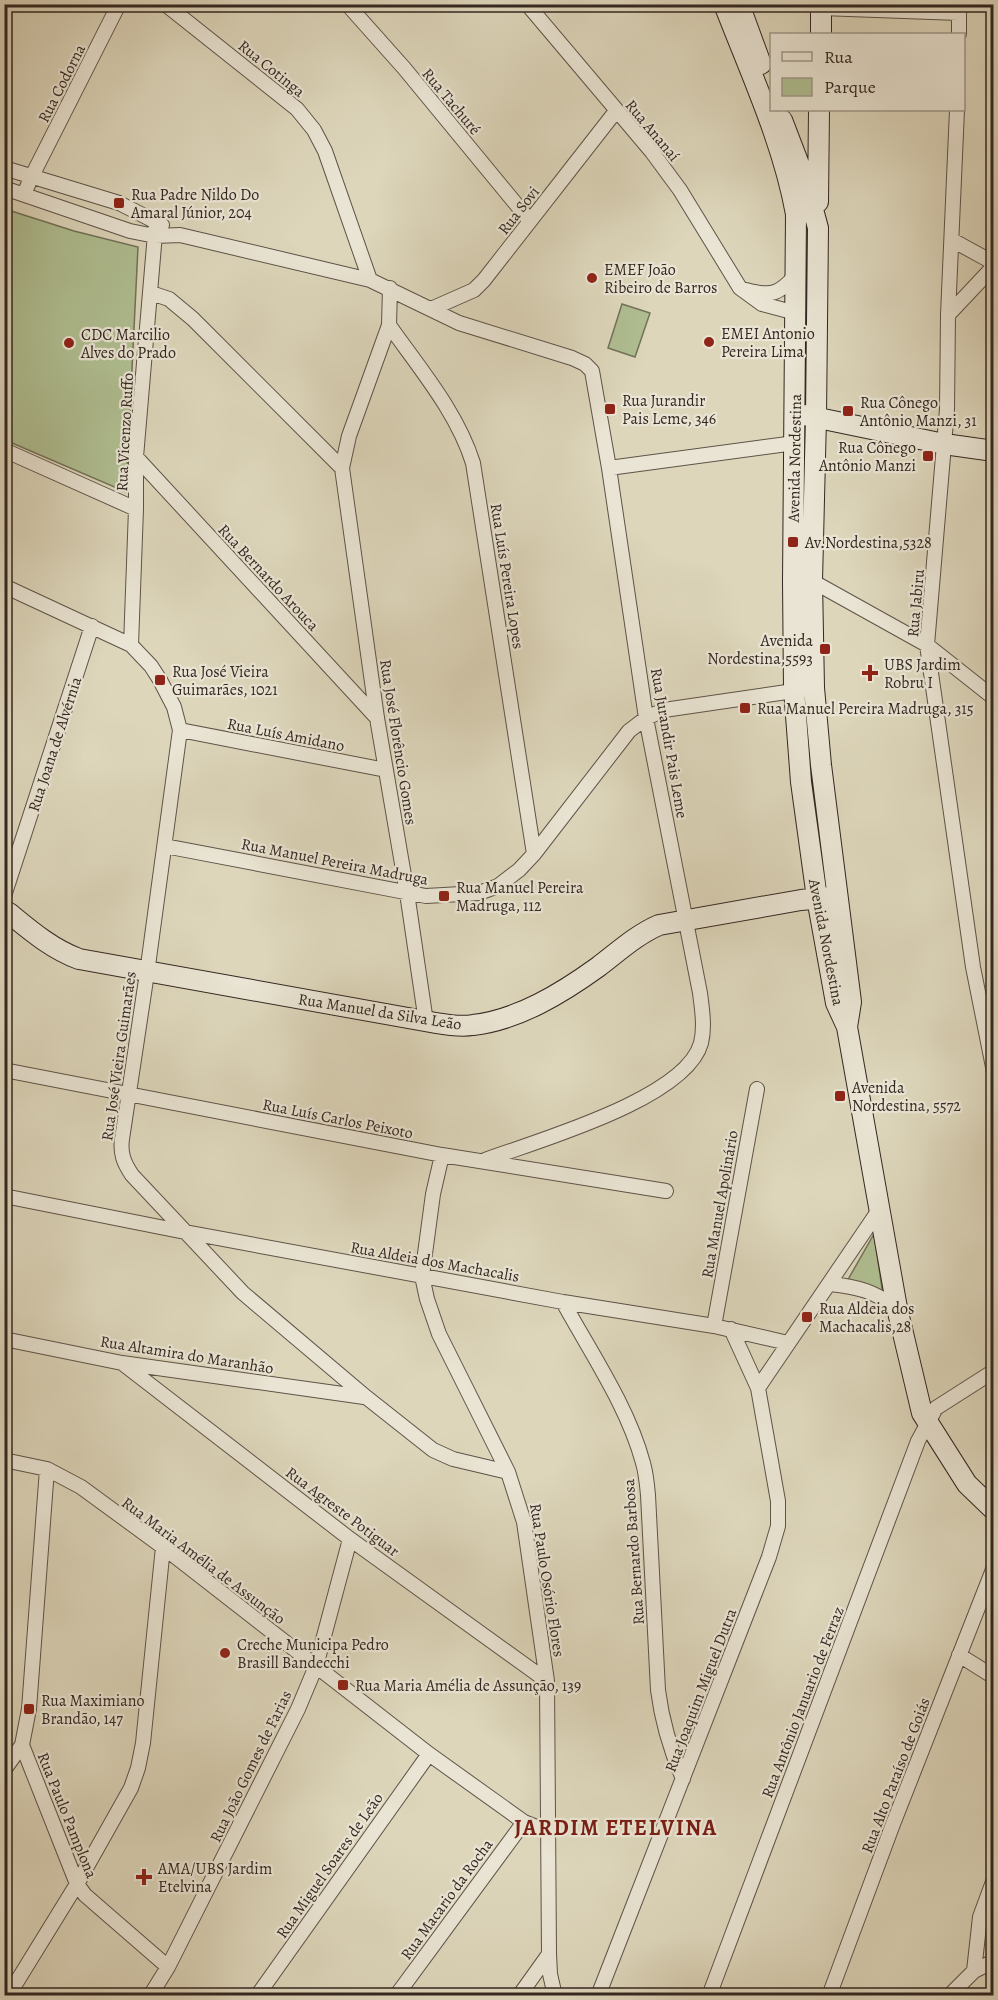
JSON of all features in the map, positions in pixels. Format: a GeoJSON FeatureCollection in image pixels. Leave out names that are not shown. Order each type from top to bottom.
{"type":"FeatureCollection","features":[{"type":"Feature","properties":{"kind":"main road","name":"Avenida Nordestina"},"geometry":{"type":"LineString","coordinates":[[724,4],[785,147],[805,180],[818,228],[816,418],[794,689],[801,782],[817,898],[836,1003],[847,1027],[897,1308],[922,1413],[967,1484],[993,1510]]}},
{"type":"Feature","properties":{"kind":"main road"},"geometry":{"type":"LineString","coordinates":[[739,4],[770,89]]}},
{"type":"Feature","properties":{"kind":"main road"},"geometry":{"type":"LineString","coordinates":[[821,6],[821,33]]}},
{"type":"Feature","properties":{"kind":"main road","name":"Avenida Nordestina"},"geometry":{"type":"LineString","coordinates":[[778,111],[796,214],[795,443],[802,581],[821,765],[851,1002],[847,1027]]}},
{"type":"Feature","properties":{"kind":"main road"},"geometry":{"type":"LineString","coordinates":[[785,147],[814,135],[819,118]]}},
{"type":"Feature","properties":{"kind":"main road"},"geometry":{"type":"LineString","coordinates":[[818,228],[819,118]]}},
{"type":"Feature","properties":{"kind":"main road"},"geometry":{"type":"LineString","coordinates":[[795,414],[944,444],[993,451]]}},
{"type":"Feature","properties":{"kind":"main road","name":"Rua Manuel da Silva Leão"},"geometry":{"type":"LineString","coordinates":[[6,909],[63,954],[79,959],[426,1022],[470,1026],[487,1023],[524,1010],[565,990],[643,932],[659,925],[817,898],[837,897]]}},
{"type":"Feature","properties":{"kind":"street","name":"Rua Codorna"},"geometry":{"type":"LineString","coordinates":[[24,194],[119,4]]}},
{"type":"Feature","properties":{"kind":"street","name":"Rua Cotinga"},"geometry":{"type":"LineString","coordinates":[[165,4],[297,108],[314,130],[325,151],[370,280]]}},
{"type":"Feature","properties":{"kind":"street","name":"Rua Tachuré"},"geometry":{"type":"LineString","coordinates":[[347,4],[404,68],[530,221]]}},
{"type":"Feature","properties":{"kind":"street","name":"Rua Ananaí"},"geometry":{"type":"LineString","coordinates":[[527,4],[652,152],[680,190],[740,288],[762,304],[796,313]]}},
{"type":"Feature","properties":{"kind":"street"},"geometry":{"type":"LineString","coordinates":[[821,6],[959,9],[959,33]]}},
{"type":"Feature","properties":{"kind":"street","name":"Rua Sovi"},"geometry":{"type":"LineString","coordinates":[[431,309],[474,290],[484,280],[616,111]]}},
{"type":"Feature","properties":{"kind":"street","name":"Rua Jabiru"},"geometry":{"type":"LineString","coordinates":[[957,111],[944,444],[927,645],[973,967],[993,1072]]}},
{"type":"Feature","properties":{"kind":"street"},"geometry":{"type":"LineString","coordinates":[[4,168],[119,203],[156,229]]}},
{"type":"Feature","properties":{"kind":"street"},"geometry":{"type":"LineString","coordinates":[[4,188],[123,228],[156,229]]}},
{"type":"Feature","properties":{"kind":"street","name":"Rua Jurandir Pais Leme"},"geometry":{"type":"LineString","coordinates":[[156,229],[370,280],[459,323],[585,364],[593,376],[646,718],[700,993],[703,1023],[701,1044],[692,1059],[676,1076],[626,1108],[484,1161]]}},
{"type":"Feature","properties":{"kind":"street","name":"Rua Vicenzo Ruffo"},"geometry":{"type":"LineString","coordinates":[[131,645],[136,458],[156,229]]}},
{"type":"Feature","properties":{"kind":"street"},"geometry":{"type":"LineString","coordinates":[[948,315],[993,264],[952,240]]}},
{"type":"Feature","properties":{"kind":"street"},"geometry":{"type":"LineString","coordinates":[[740,288],[754,292],[775,293],[784,289],[796,275]]}},
{"type":"Feature","properties":{"kind":"street","name":"Rua José Florêncio Gomes"},"geometry":{"type":"LineString","coordinates":[[390,288],[389,325],[349,436],[342,468],[377,718],[426,1022]]}},
{"type":"Feature","properties":{"kind":"street"},"geometry":{"type":"LineString","coordinates":[[151,293],[169,299],[193,320],[342,468]]}},
{"type":"Feature","properties":{"kind":"street","name":"Rua Luís Pereira Lopes"},"geometry":{"type":"LineString","coordinates":[[389,325],[456,421],[467,442],[473,463],[534,854]]}},
{"type":"Feature","properties":{"kind":"street"},"geometry":{"type":"LineString","coordinates":[[609,468],[795,443]]}},
{"type":"Feature","properties":{"kind":"street"},"geometry":{"type":"LineString","coordinates":[[4,450],[136,509]]}},
{"type":"Feature","properties":{"kind":"street","name":"Rua Bernardo Arouca"},"geometry":{"type":"LineString","coordinates":[[136,458],[377,718]]}},
{"type":"Feature","properties":{"kind":"street"},"geometry":{"type":"LineString","coordinates":[[802,581],[927,645],[993,698]]}},
{"type":"Feature","properties":{"kind":"street","name":"Rua José Vieira Guimarães"},"geometry":{"type":"LineString","coordinates":[[4,586],[131,645],[151,666],[160,680],[174,706],[180,730],[122,1139],[121,1151],[124,1162],[132,1175],[243,1293],[366,1397],[433,1450],[453,1460],[508,1472]]}},
{"type":"Feature","properties":{"kind":"street","name":"Rua Joana de Alvérnia"},"geometry":{"type":"LineString","coordinates":[[6,909],[92,626]]}},
{"type":"Feature","properties":{"kind":"street","name":"Rua Manuel Pereira Madruga"},"geometry":{"type":"LineString","coordinates":[[165,846],[426,896],[479,893],[498,886],[519,870],[534,854],[629,731],[646,718],[664,710],[794,689],[814,688]]}},
{"type":"Feature","properties":{"kind":"street","name":"Rua Luís Amidano"},"geometry":{"type":"LineString","coordinates":[[180,730],[386,770]]}},
{"type":"Feature","properties":{"kind":"street","name":"Rua Luís Carlos Peixoto"},"geometry":{"type":"LineString","coordinates":[[4,1071],[442,1155],[666,1191]]}},
{"type":"Feature","properties":{"kind":"street","name":"Rua Manuel Apolinário"},"geometry":{"type":"LineString","coordinates":[[714,1326],[757,1089]]}},
{"type":"Feature","properties":{"kind":"street","name":"Rua Paulo Osório Flores"},"geometry":{"type":"LineString","coordinates":[[442,1155],[433,1194],[422,1276],[427,1299],[440,1334],[508,1472],[524,1522],[547,1681],[549,1954],[550,1974],[555,1995]]}},
{"type":"Feature","properties":{"kind":"street","name":"Rua Aldeia dos Machacalis"},"geometry":{"type":"LineString","coordinates":[[4,1196],[563,1302],[731,1329],[788,1343]]}},
{"type":"Feature","properties":{"kind":"street"},"geometry":{"type":"LineString","coordinates":[[758,1388],[879,1210]]}},
{"type":"Feature","properties":{"kind":"street"},"geometry":{"type":"LineString","coordinates":[[830,1284],[864,1289],[897,1308]]}},
{"type":"Feature","properties":{"kind":"street","name":"Rua Bernardo Barbosa"},"geometry":{"type":"LineString","coordinates":[[563,1302],[622,1410],[644,1465],[648,1495],[661,1716],[683,1779]]}},
{"type":"Feature","properties":{"kind":"street","name":"Rua Joaquim Miguel Dutra"},"geometry":{"type":"LineString","coordinates":[[598,1995],[769,1557],[778,1526],[778,1501],[758,1388],[731,1329]]}},
{"type":"Feature","properties":{"kind":"street","name":"Rua Altamira do Maranhão"},"geometry":{"type":"LineString","coordinates":[[4,1339],[122,1363],[366,1397]]}},
{"type":"Feature","properties":{"kind":"street","name":"Rua Agreste Potiguar"},"geometry":{"type":"LineString","coordinates":[[122,1363],[350,1539],[547,1681]]}},
{"type":"Feature","properties":{"kind":"street","name":"Rua Antônio Januario de Ferraz"},"geometry":{"type":"LineString","coordinates":[[709,1995],[909,1463],[927,1422],[936,1408],[993,1371]]}},
{"type":"Feature","properties":{"kind":"street","name":"Rua Maria Amélia de Assunção"},"geometry":{"type":"LineString","coordinates":[[4,1460],[47,1469],[81,1487],[163,1547],[429,1754],[524,1822],[549,1832]]}},
{"type":"Feature","properties":{"kind":"street"},"geometry":{"type":"LineString","coordinates":[[4,1770],[22,1745],[29,1709],[47,1469]]}},
{"type":"Feature","properties":{"kind":"street","name":"Rua João Gomes de Farias"},"geometry":{"type":"LineString","coordinates":[[150,1995],[168,1967],[279,1749],[316,1666],[350,1539]]}},
{"type":"Feature","properties":{"kind":"street"},"geometry":{"type":"LineString","coordinates":[[8,1995],[77,1884],[131,1788],[138,1768],[143,1743],[163,1547]]}},
{"type":"Feature","properties":{"kind":"street","name":"Rua Alto Paraíso de Goiás"},"geometry":{"type":"LineString","coordinates":[[829,1995],[993,1567]]}},
{"type":"Feature","properties":{"kind":"street"},"geometry":{"type":"LineString","coordinates":[[959,1654],[993,1677]]}},
{"type":"Feature","properties":{"kind":"street","name":"Rua Paulo Pamplona"},"geometry":{"type":"LineString","coordinates":[[22,1745],[77,1884],[85,1895],[168,1967]]}},
{"type":"Feature","properties":{"kind":"street","name":"Rua Miguel Soares de Leão"},"geometry":{"type":"LineString","coordinates":[[257,1995],[429,1754]]}},
{"type":"Feature","properties":{"kind":"street","name":"Rua Macario da Rocha"},"geometry":{"type":"LineString","coordinates":[[396,1995],[524,1822]]}},
{"type":"Feature","properties":{"kind":"street"},"geometry":{"type":"LineString","coordinates":[[974,1971],[980,1917],[993,1879]]}},
{"type":"Feature","properties":{"kind":"street"},"geometry":{"type":"LineString","coordinates":[[519,1995],[549,1954]]}},
{"type":"Feature","properties":{"kind":"street"},"geometry":{"type":"LineString","coordinates":[[949,1995],[974,1971],[993,1961]]}},
{"type":"Feature","properties":{"kind":"green space","name":"CDC Marcilio Alves do Prado"},"geometry":{"type":"Polygon","coordinates":[[[5,209],[74,231],[138,247],[126,492],[5,440],[5,209]]]}},
{"type":"Feature","properties":{"kind":"green space"},"geometry":{"type":"Polygon","coordinates":[[[622,304],[650,313],[635,357],[608,348],[622,304]]]}},
{"type":"Feature","properties":{"kind":"green space"},"geometry":{"type":"Polygon","coordinates":[[[874,1234],[883,1295],[846,1283],[874,1234]]]}},
{"type":"Feature","properties":{"kind":"place","name":"Rua Padre Nildo Do Amaral Júnior, 204"},"geometry":{"type":"Point","coordinates":[119,203]}},
{"type":"Feature","properties":{"kind":"place","name":"EMEF João Ribeiro de Barros"},"geometry":{"type":"Point","coordinates":[592,278]}},
{"type":"Feature","properties":{"kind":"place","name":"EMEI Antonio Pereira Lima"},"geometry":{"type":"Point","coordinates":[709,342]}},
{"type":"Feature","properties":{"kind":"place","name":"CDC Marcilio Alves do Prado"},"geometry":{"type":"Point","coordinates":[69,343]}},
{"type":"Feature","properties":{"kind":"place","name":"Rua Jurandir Pais Leme, 346"},"geometry":{"type":"Point","coordinates":[610,409]}},
{"type":"Feature","properties":{"kind":"place","name":"Rua Cônego Antônio Manzi, 31"},"geometry":{"type":"Point","coordinates":[848,411]}},
{"type":"Feature","properties":{"kind":"place","name":"Rua Cônego Antônio Manzi"},"geometry":{"type":"Point","coordinates":[928,456]}},
{"type":"Feature","properties":{"kind":"place","name":"Av.Nordestina,5328"},"geometry":{"type":"Point","coordinates":[793,542]}},
{"type":"Feature","properties":{"kind":"place","name":"Avenida Nordestina,5593"},"geometry":{"type":"Point","coordinates":[825,649]}},
{"type":"Feature","properties":{"kind":"place","name":"UBS Jardim Robru I"},"geometry":{"type":"Point","coordinates":[870,673]}},
{"type":"Feature","properties":{"kind":"place","name":"Rua José Vieira Guimarães, 1021"},"geometry":{"type":"Point","coordinates":[160,680]}},
{"type":"Feature","properties":{"kind":"place","name":"Rua Manuel Pereira Madruga, 315"},"geometry":{"type":"Point","coordinates":[745,708]}},
{"type":"Feature","properties":{"kind":"place","name":"Rua Manuel Pereira Madruga, 112"},"geometry":{"type":"Point","coordinates":[444,896]}},
{"type":"Feature","properties":{"kind":"place","name":"Avenida Nordestina, 5572"},"geometry":{"type":"Point","coordinates":[840,1096]}},
{"type":"Feature","properties":{"kind":"place","name":"Rua Aldeia dos Machacalis,28"},"geometry":{"type":"Point","coordinates":[807,1317]}},
{"type":"Feature","properties":{"kind":"place","name":"Creche Municipa Pedro Brasill Bandecchi"},"geometry":{"type":"Point","coordinates":[225,1653]}},
{"type":"Feature","properties":{"kind":"place","name":"Rua Maria Amélia de Assunção, 139"},"geometry":{"type":"Point","coordinates":[343,1685]}},
{"type":"Feature","properties":{"kind":"place","name":"Rua Maximiano Brandão, 147"},"geometry":{"type":"Point","coordinates":[29,1709]}},
{"type":"Feature","properties":{"kind":"place","name":"AMA/UBS Jardim Etelvina"},"geometry":{"type":"Point","coordinates":[144,1877]}},
{"type":"Feature","properties":{"kind":"district","name":"JARDIM ETELVINA"},"geometry":{"type":"Point","coordinates":[616,1827]}}]}
